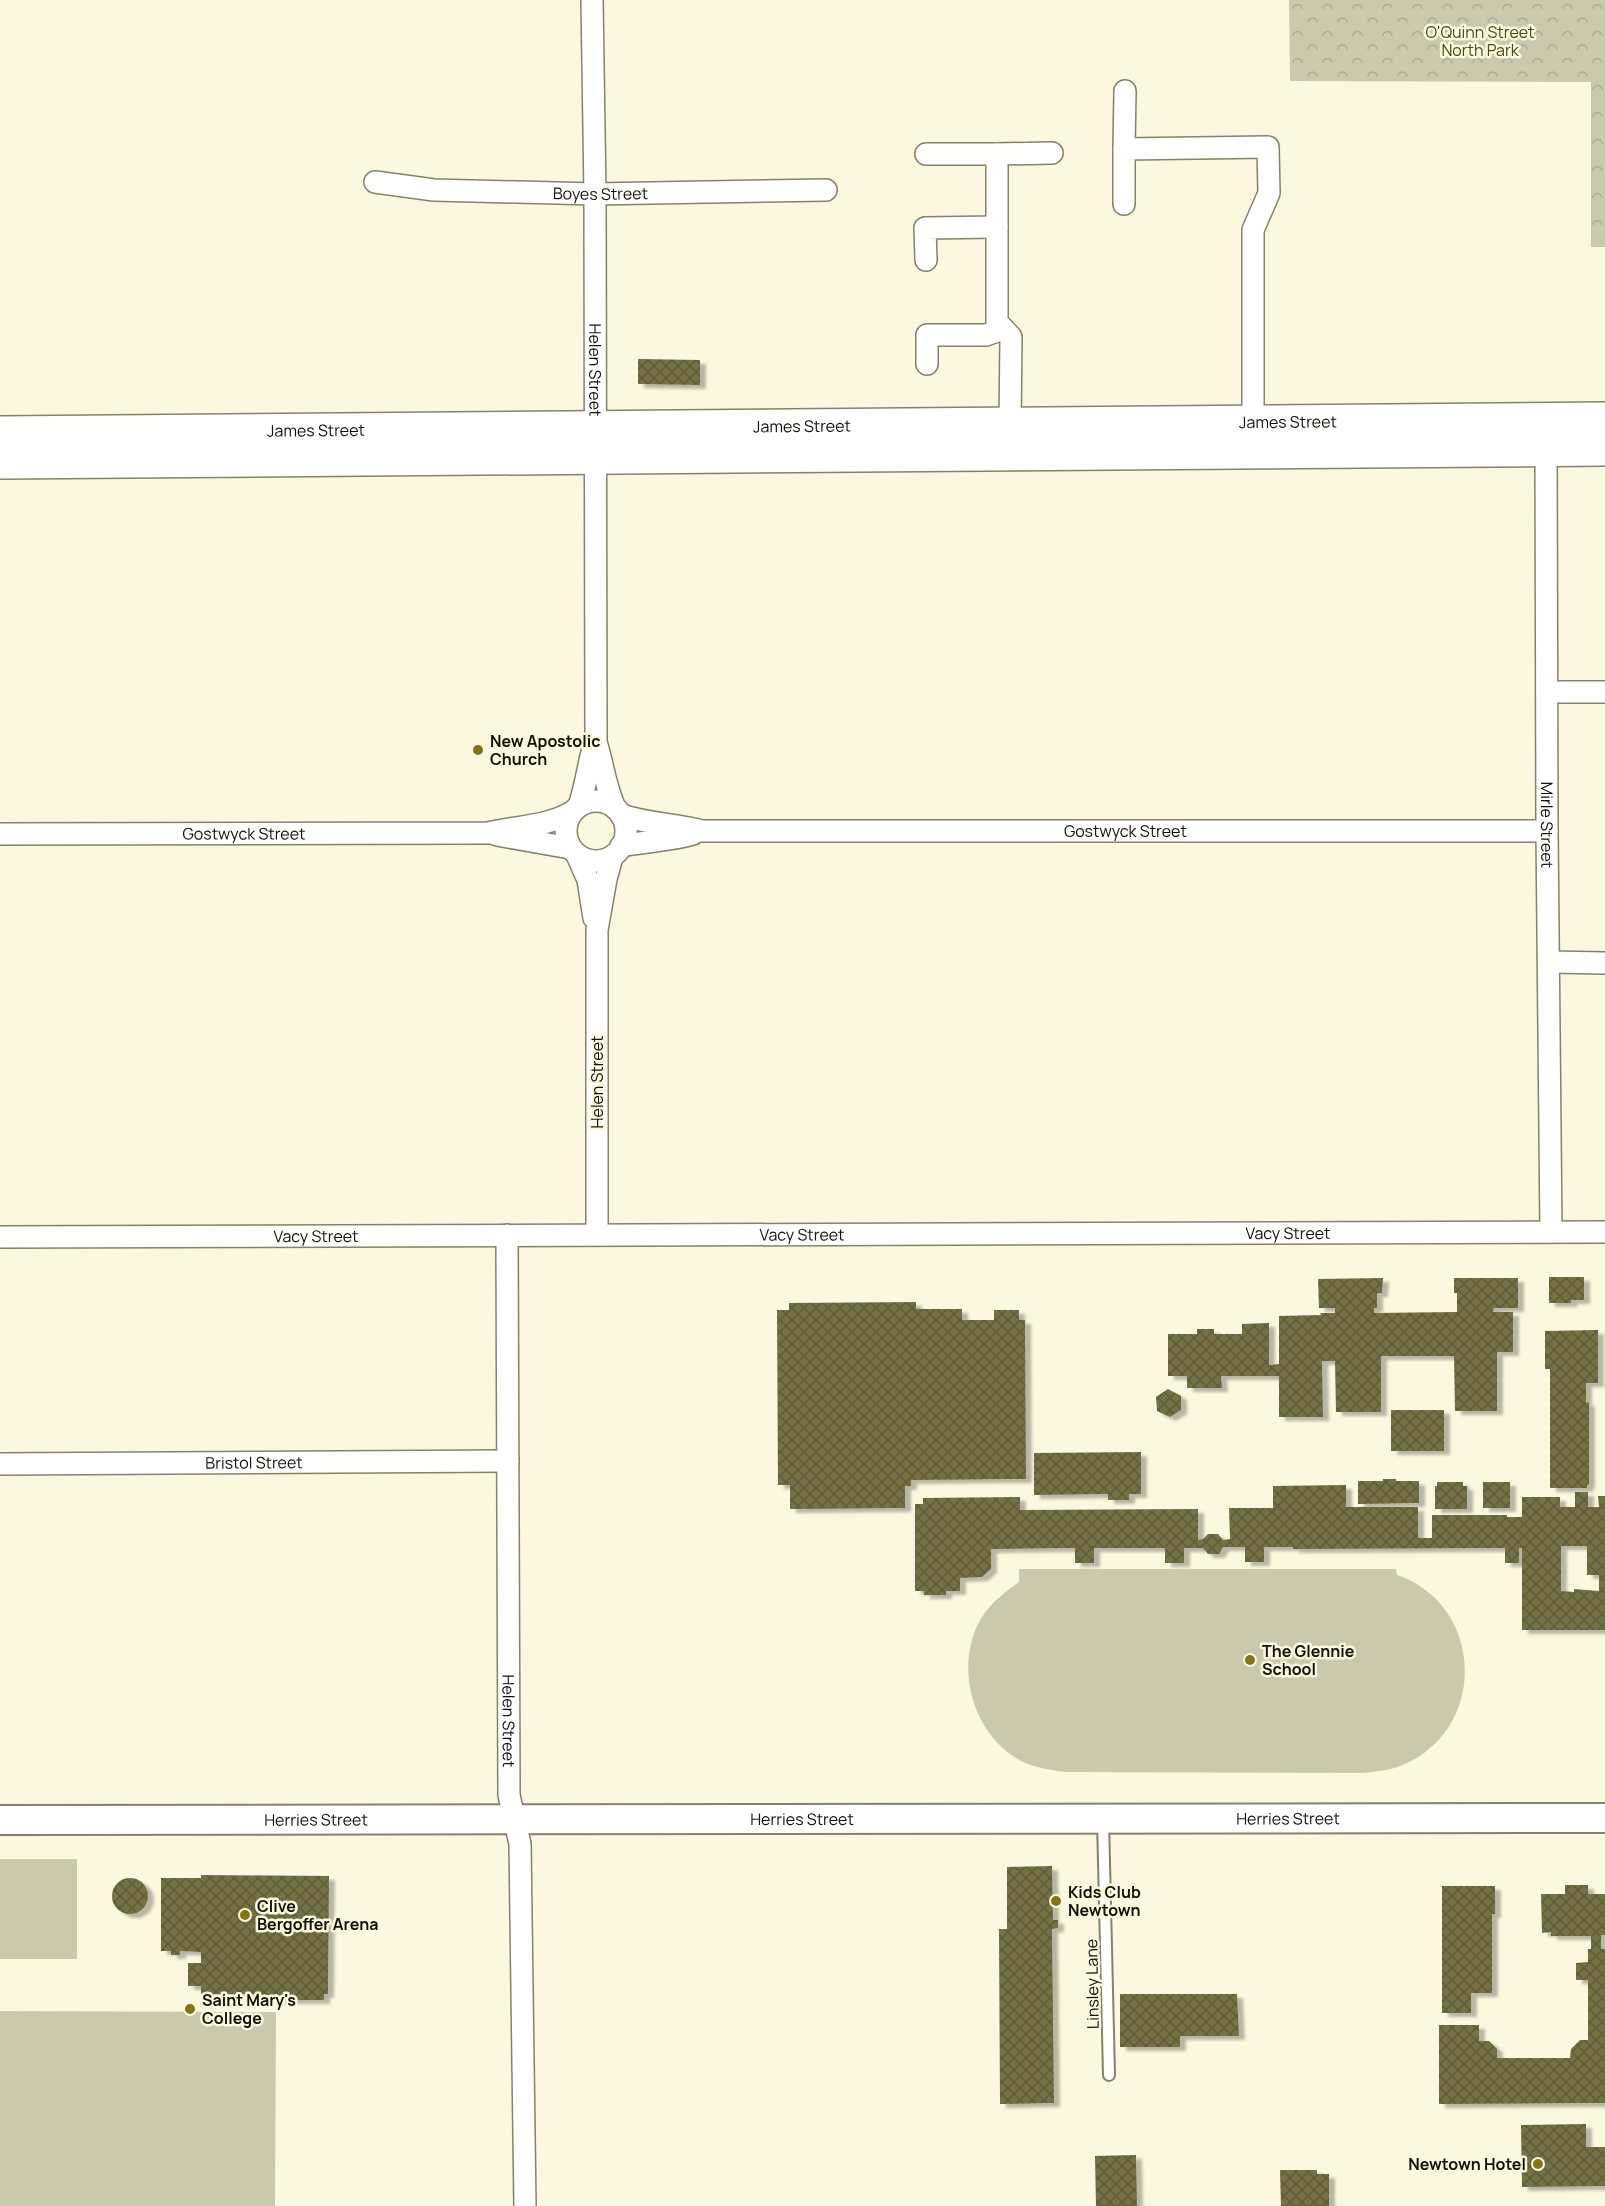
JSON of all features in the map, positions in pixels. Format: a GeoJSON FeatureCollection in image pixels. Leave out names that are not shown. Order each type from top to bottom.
{"type":"FeatureCollection","features":[{"type":"Feature","properties":{"kind":"highway","name":"James Street"},"geometry":{"type":"LineString","coordinates":[[0,433],[594,442],[1546,435],[1605,419]]}},
{"type":"Feature","properties":{"kind":"highway","name":"James Street"},"geometry":{"type":"LineString","coordinates":[[0,462],[594,442],[1010,424],[1253,422],[1546,435],[1605,449]]}},
{"type":"Feature","properties":{"kind":"street","name":"Helen Street"},"geometry":{"type":"LineString","coordinates":[[592,0],[595,194],[596,742],[605,783],[618,811]]}},
{"type":"Feature","properties":{"kind":"street"},"geometry":{"type":"LineString","coordinates":[[1124,204],[1125,91]]}},
{"type":"Feature","properties":{"kind":"street"},"geometry":{"type":"LineString","coordinates":[[1124,149],[1268,147],[1269,193],[1253,230],[1253,422]]}},
{"type":"Feature","properties":{"kind":"street"},"geometry":{"type":"LineString","coordinates":[[926,154],[1052,153]]}},
{"type":"Feature","properties":{"kind":"street"},"geometry":{"type":"LineString","coordinates":[[997,154],[997,322],[1011,337],[1010,424]]}},
{"type":"Feature","properties":{"kind":"street","name":"Boyes Street"},"geometry":{"type":"LineString","coordinates":[[375,182],[434,190],[595,194],[826,190]]}},
{"type":"Feature","properties":{"kind":"street"},"geometry":{"type":"LineString","coordinates":[[926,260],[925,228],[997,227]]}},
{"type":"Feature","properties":{"kind":"street"},"geometry":{"type":"LineString","coordinates":[[927,364],[927,335],[986,335],[1003,329]]}},
{"type":"Feature","properties":{"kind":"street","name":"Mirle Street"},"geometry":{"type":"LineString","coordinates":[[1546,435],[1546,831],[1551,1231]]}},
{"type":"Feature","properties":{"kind":"street"},"geometry":{"type":"LineString","coordinates":[[1547,692],[1605,692]]}},
{"type":"Feature","properties":{"kind":"street","name":"Helen Street"},"geometry":{"type":"LineString","coordinates":[[575,809],[586,783],[590,759],[596,742]]}},
{"type":"Feature","properties":{"kind":"street"},"geometry":{"type":"LineString","coordinates":[[597,801],[606,803],[618,811],[626,834],[617,852],[594,861],[574,851],[567,839],[566,830],[567,821],[575,809],[597,801]]}},
{"type":"Feature","properties":{"kind":"street","name":"Gostwyck Street"},"geometry":{"type":"LineString","coordinates":[[0,834],[488,832],[549,822],[575,809]]}},
{"type":"Feature","properties":{"kind":"street","name":"Gostwyck Street"},"geometry":{"type":"LineString","coordinates":[[618,811],[645,822],[702,831],[1546,831]]}},
{"type":"Feature","properties":{"kind":"street","name":"Gostwyck Street"},"geometry":{"type":"LineString","coordinates":[[617,852],[644,841],[679,838],[702,831]]}},
{"type":"Feature","properties":{"kind":"street","name":"Gostwyck Street"},"geometry":{"type":"LineString","coordinates":[[488,832],[512,839],[549,843],[574,851]]}},
{"type":"Feature","properties":{"kind":"street","name":"Helen Street"},"geometry":{"type":"LineString","coordinates":[[574,851],[588,880],[597,930]]}},
{"type":"Feature","properties":{"kind":"street","name":"Helen Street"},"geometry":{"type":"LineString","coordinates":[[597,1234],[597,930],[606,879],[617,852]]}},
{"type":"Feature","properties":{"kind":"street"},"geometry":{"type":"LineString","coordinates":[[1548,962],[1605,963]]}},
{"type":"Feature","properties":{"kind":"street","name":"Vacy Street"},"geometry":{"type":"LineString","coordinates":[[0,1237],[1605,1232]]}},
{"type":"Feature","properties":{"kind":"street","name":"Helen Street"},"geometry":{"type":"LineString","coordinates":[[507,1235],[509,1795],[520,1844],[525,2206]]}},
{"type":"Feature","properties":{"kind":"street","name":"Bristol Street"},"geometry":{"type":"LineString","coordinates":[[0,1464],[508,1461]]}},
{"type":"Feature","properties":{"kind":"street","name":"Herries Street"},"geometry":{"type":"LineString","coordinates":[[0,1820],[1605,1818]]}},
{"type":"Feature","properties":{"kind":"lane","name":"Linsley Lane"},"geometry":{"type":"LineString","coordinates":[[1103,1819],[1109,2075]]}},
{"type":"Feature","properties":{"kind":"green space","name":"O'Quinn Street North Park"},"geometry":{"type":"Polygon","coordinates":[[[1289,0],[1605,0],[1605,247],[1591,247],[1591,82],[1290,81],[1289,0]]]}},
{"type":"Feature","properties":{"kind":"green space"},"geometry":{"type":"Polygon","coordinates":[[[1019,1569],[1396,1569],[1397,1575],[1425,1590],[1446,1611],[1459,1638],[1465,1666],[1462,1695],[1451,1723],[1432,1746],[1405,1764],[1380,1771],[1365,1773],[1066,1772],[1037,1767],[1021,1761],[1005,1750],[991,1735],[973,1701],[969,1682],[968,1662],[971,1643],[978,1624],[996,1600],[1019,1582],[1019,1569]]]}},
{"type":"Feature","properties":{"kind":"green space"},"geometry":{"type":"Polygon","coordinates":[[[0,1859],[77,1859],[77,1959],[0,1959],[0,1859]]]}},
{"type":"Feature","properties":{"kind":"green space"},"geometry":{"type":"Polygon","coordinates":[[[0,2011],[276,2012],[275,2206],[0,2206],[0,2011]]]}},
{"type":"Feature","properties":{"kind":"building"},"geometry":{"type":"Polygon","coordinates":[[[638,359],[700,360],[700,385],[638,384],[638,359]]]}},
{"type":"Feature","properties":{"kind":"building"},"geometry":{"type":"Polygon","coordinates":[[[1549,1277],[1584,1277],[1584,1300],[1571,1300],[1571,1303],[1549,1303],[1549,1277]]]}},
{"type":"Feature","properties":{"kind":"building"},"geometry":{"type":"Polygon","coordinates":[[[1383,1278],[1382,1293],[1377,1293],[1377,1308],[1374,1308],[1374,1313],[1457,1312],[1454,1278],[1518,1278],[1518,1308],[1494,1308],[1493,1312],[1513,1312],[1513,1352],[1497,1352],[1497,1411],[1455,1411],[1454,1356],[1381,1356],[1381,1412],[1336,1412],[1335,1361],[1322,1361],[1323,1417],[1279,1417],[1279,1376],[1221,1376],[1222,1388],[1187,1388],[1187,1376],[1168,1376],[1168,1334],[1197,1334],[1197,1329],[1214,1329],[1214,1334],[1242,1334],[1242,1324],[1269,1323],[1269,1365],[1279,1364],[1279,1316],[1335,1313],[1335,1308],[1319,1308],[1318,1279],[1383,1278]]]}},
{"type":"Feature","properties":{"kind":"building"},"geometry":{"type":"Polygon","coordinates":[[[916,1302],[916,1309],[962,1309],[962,1320],[994,1320],[994,1310],[1019,1310],[1019,1320],[1025,1320],[1026,1479],[911,1480],[911,1486],[905,1486],[905,1508],[790,1509],[790,1485],[778,1485],[777,1310],[789,1310],[789,1303],[916,1302]]]}},
{"type":"Feature","properties":{"kind":"building"},"geometry":{"type":"Polygon","coordinates":[[[1598,1330],[1598,1383],[1586,1383],[1586,1403],[1589,1402],[1589,1484],[1587,1488],[1550,1488],[1550,1369],[1545,1369],[1545,1331],[1598,1330]]]}},
{"type":"Feature","properties":{"kind":"building"},"geometry":{"type":"Polygon","coordinates":[[[1168,1389],[1181,1396],[1181,1410],[1170,1417],[1157,1411],[1156,1397],[1168,1389]]]}},
{"type":"Feature","properties":{"kind":"building"},"geometry":{"type":"Polygon","coordinates":[[[1391,1410],[1444,1410],[1444,1451],[1391,1451],[1391,1410]]]}},
{"type":"Feature","properties":{"kind":"building"},"geometry":{"type":"Polygon","coordinates":[[[1141,1452],[1141,1494],[1129,1494],[1129,1500],[1108,1500],[1108,1494],[1034,1495],[1034,1453],[1141,1452]]]}},
{"type":"Feature","properties":{"kind":"building"},"geometry":{"type":"Polygon","coordinates":[[[1383,1479],[1419,1481],[1419,1503],[1358,1504],[1358,1481],[1383,1481],[1383,1479]]]}},
{"type":"Feature","properties":{"kind":"building"},"geometry":{"type":"Polygon","coordinates":[[[1437,1482],[1463,1482],[1463,1486],[1467,1486],[1467,1509],[1435,1509],[1437,1482]]]}},
{"type":"Feature","properties":{"kind":"building"},"geometry":{"type":"Polygon","coordinates":[[[1483,1482],[1510,1482],[1510,1508],[1483,1508],[1483,1482]]]}},
{"type":"Feature","properties":{"kind":"building"},"geometry":{"type":"Polygon","coordinates":[[[1346,1485],[1346,1507],[1418,1507],[1418,1538],[1432,1538],[1432,1515],[1522,1517],[1522,1497],[1560,1497],[1560,1507],[1575,1507],[1575,1492],[1588,1492],[1588,1507],[1599,1507],[1598,1496],[1605,1496],[1605,1630],[1522,1630],[1522,1548],[1519,1548],[1519,1563],[1505,1563],[1505,1548],[1293,1549],[1293,1547],[1264,1547],[1264,1562],[1245,1562],[1245,1547],[1223,1547],[1219,1554],[1208,1554],[1203,1548],[1184,1548],[1184,1563],[1165,1563],[1165,1548],[1094,1548],[1094,1563],[1075,1563],[1075,1548],[991,1549],[991,1569],[982,1577],[960,1578],[960,1591],[946,1591],[946,1595],[924,1595],[924,1591],[915,1591],[915,1504],[923,1504],[923,1498],[1020,1497],[1020,1510],[1198,1509],[1198,1540],[1208,1534],[1218,1534],[1223,1540],[1230,1539],[1229,1508],[1273,1508],[1273,1486],[1346,1485]],[[1561,1546],[1561,1591],[1574,1592],[1574,1589],[1599,1591],[1599,1575],[1587,1575],[1587,1546],[1561,1546]]]}},
{"type":"Feature","properties":{"kind":"building"},"geometry":{"type":"Polygon","coordinates":[[[1052,1866],[1053,1920],[1058,1920],[1058,1928],[1052,1929],[1054,2103],[1000,2104],[999,1929],[1007,1929],[1007,1867],[1052,1866]]]}},
{"type":"Feature","properties":{"kind":"building","name":"Clive Bergoffer Arena"},"geometry":{"type":"Polygon","coordinates":[[[201,1875],[329,1876],[328,1994],[324,1994],[324,2000],[261,2000],[261,1994],[201,1994],[201,1986],[188,1986],[188,1963],[201,1963],[201,1952],[180,1951],[180,1955],[171,1955],[171,1951],[161,1951],[161,1878],[201,1878],[201,1875]]]}},
{"type":"Feature","properties":{"kind":"building"},"geometry":{"type":"Polygon","coordinates":[[[130,1878],[142,1884],[148,1896],[142,1908],[130,1914],[118,1908],[112,1896],[118,1884],[130,1878]]]}},
{"type":"Feature","properties":{"kind":"building"},"geometry":{"type":"Polygon","coordinates":[[[1565,1885],[1588,1885],[1588,1894],[1605,1894],[1605,1935],[1601,1935],[1601,1949],[1605,1949],[1605,2103],[1439,2104],[1439,2025],[1479,2025],[1479,2041],[1489,2041],[1497,2049],[1497,2058],[1570,2058],[1571,2049],[1580,2040],[1588,2040],[1588,1980],[1576,1980],[1576,1963],[1588,1962],[1591,1936],[1551,1936],[1551,1932],[1542,1933],[1541,1894],[1565,1894],[1565,1885]]]}},
{"type":"Feature","properties":{"kind":"building"},"geometry":{"type":"Polygon","coordinates":[[[1442,1886],[1495,1886],[1495,1914],[1492,1914],[1492,1993],[1471,1993],[1471,2013],[1442,2013],[1442,1886]]]}},
{"type":"Feature","properties":{"kind":"building"},"geometry":{"type":"Polygon","coordinates":[[[1120,1994],[1237,1994],[1239,2036],[1180,2036],[1180,2047],[1120,2047],[1120,1994]]]}},
{"type":"Feature","properties":{"kind":"building"},"geometry":{"type":"Polygon","coordinates":[[[1586,2124],[1586,2147],[1605,2147],[1605,2186],[1522,2187],[1521,2125],[1586,2124]]]}},
{"type":"Feature","properties":{"kind":"building"},"geometry":{"type":"Polygon","coordinates":[[[1136,2155],[1137,2206],[1096,2206],[1095,2156],[1136,2155]]]}},
{"type":"Feature","properties":{"kind":"building"},"geometry":{"type":"Polygon","coordinates":[[[1280,2170],[1317,2170],[1317,2174],[1329,2174],[1329,2206],[1281,2206],[1280,2170]]]}},
{"type":"Feature","properties":{"kind":"place","name":"New Apostolic Church"},"geometry":{"type":"Point","coordinates":[478,750]}},
{"type":"Feature","properties":{"kind":"place","name":"The Glennie School"},"geometry":{"type":"Point","coordinates":[1250,1660]}},
{"type":"Feature","properties":{"kind":"place","name":"Kids Club Newtown"},"geometry":{"type":"Point","coordinates":[1056,1901]}},
{"type":"Feature","properties":{"kind":"place","name":"Clive Bergoffer Arena"},"geometry":{"type":"Point","coordinates":[245,1915]}},
{"type":"Feature","properties":{"kind":"place","name":"Saint Mary's College"},"geometry":{"type":"Point","coordinates":[190,2009]}},
{"type":"Feature","properties":{"kind":"place","name":"Newtown Hotel"},"geometry":{"type":"Point","coordinates":[1538,2164]}}]}
